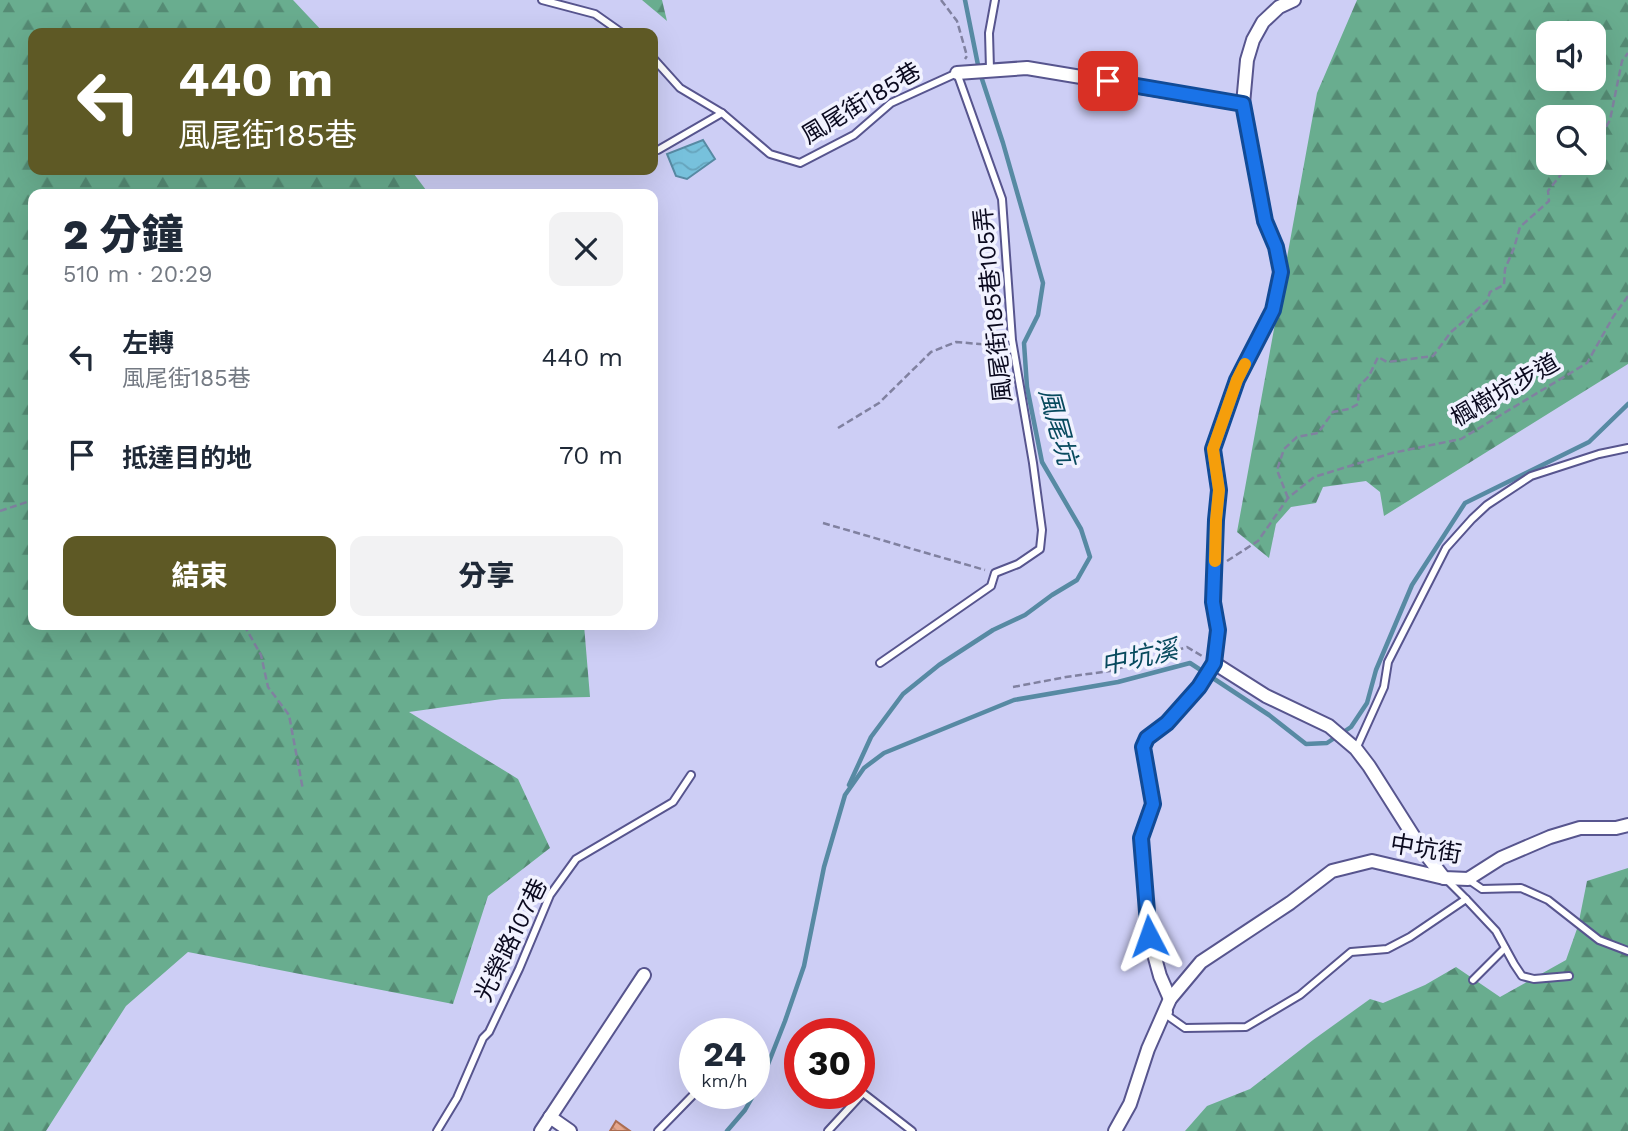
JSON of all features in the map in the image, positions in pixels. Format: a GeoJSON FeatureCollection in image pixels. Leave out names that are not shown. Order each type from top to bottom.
{"type":"FeatureCollection","features":[{"type":"Feature","properties":{"kind":"street"},"geometry":{"type":"LineString","coordinates":[[1170,999],[1160,976],[1149,936],[1141,838],[1153,804],[1143,747],[1147,738],[1167,723],[1199,687],[1214,663],[1218,630],[1213,602],[1219,490],[1213,449],[1237,380],[1273,310],[1281,272],[1276,247],[1265,221],[1243,104],[1247,60],[1257,30],[1279,7],[1294,0]]}},
{"type":"Feature","properties":{"kind":"street"},"geometry":{"type":"LineString","coordinates":[[957,73],[1027,68],[1243,104]]}},
{"type":"Feature","properties":{"kind":"street"},"geometry":{"type":"LineString","coordinates":[[1214,663],[1266,696],[1329,726],[1356,749],[1444,878]]}},
{"type":"Feature","properties":{"kind":"street","name":"中坑街"},"geometry":{"type":"LineString","coordinates":[[1115,1131],[1130,1104],[1148,1049],[1170,999],[1201,962],[1290,903],[1332,871],[1372,861],[1444,878],[1468,878],[1501,858],[1550,837],[1580,828],[1616,828],[1628,825]]}},
{"type":"Feature","properties":{"kind":"street"},"geometry":{"type":"LineString","coordinates":[[541,1131],[644,975]]}},
{"type":"Feature","properties":{"kind":"street"},"geometry":{"type":"LineString","coordinates":[[550,1117],[570,1131]]}},
{"type":"Feature","properties":{"kind":"lane"},"geometry":{"type":"LineString","coordinates":[[542,0],[595,14],[615,28]]}},
{"type":"Feature","properties":{"kind":"lane"},"geometry":{"type":"LineString","coordinates":[[990,69],[989,33],[995,0]]}},
{"type":"Feature","properties":{"kind":"lane","name":"風尾街185巷"},"geometry":{"type":"LineString","coordinates":[[658,64],[680,88],[722,113],[770,154],[800,163],[854,135],[891,103],[957,73]]}},
{"type":"Feature","properties":{"kind":"lane","name":"風尾街185巷105弄"},"geometry":{"type":"LineString","coordinates":[[880,663],[991,586],[995,573],[1018,564],[1040,549],[1042,530],[1013,346],[1002,199],[957,73]]}},
{"type":"Feature","properties":{"kind":"lane"},"geometry":{"type":"LineString","coordinates":[[658,150],[722,113]]}},
{"type":"Feature","properties":{"kind":"lane"},"geometry":{"type":"LineString","coordinates":[[1356,749],[1384,687],[1388,663],[1446,548],[1463,529],[1487,505],[1531,476],[1599,454],[1628,448]]}},
{"type":"Feature","properties":{"kind":"lane","name":"光榮路107巷"},"geometry":{"type":"LineString","coordinates":[[438,1131],[457,1098],[483,1038],[489,1032],[519,969],[550,895],[576,859],[673,802],[691,775]]}},
{"type":"Feature","properties":{"kind":"lane"},"geometry":{"type":"LineString","coordinates":[[1444,878],[1496,931],[1522,976],[1534,979],[1569,976]]}},
{"type":"Feature","properties":{"kind":"lane"},"geometry":{"type":"LineString","coordinates":[[1468,878],[1482,889],[1521,888],[1548,900],[1599,940],[1628,951]]}},
{"type":"Feature","properties":{"kind":"lane"},"geometry":{"type":"LineString","coordinates":[[1170,999],[1168,1016],[1185,1028],[1246,1027],[1300,995],[1351,952],[1387,949],[1410,937],[1466,899]]}},
{"type":"Feature","properties":{"kind":"lane"},"geometry":{"type":"LineString","coordinates":[[1473,980],[1505,948]]}},
{"type":"Feature","properties":{"kind":"lane"},"geometry":{"type":"LineString","coordinates":[[828,1131],[863,1093],[912,1131]]}},
{"type":"Feature","properties":{"kind":"lane"},"geometry":{"type":"LineString","coordinates":[[658,1131],[679,1109]]}},
{"type":"Feature","properties":{"kind":"path"},"geometry":{"type":"LineString","coordinates":[[941,0],[957,21],[967,55],[957,73]]}},
{"type":"Feature","properties":{"kind":"path"},"geometry":{"type":"LineString","coordinates":[[1606,127],[1610,120],[1622,61],[1628,53]]}},
{"type":"Feature","properties":{"kind":"path"},"geometry":{"type":"LineString","coordinates":[[1288,498],[1277,470],[1284,449],[1297,438],[1318,433],[1333,412],[1349,410],[1358,404],[1359,386],[1369,376],[1378,357],[1387,362],[1433,356],[1451,332],[1487,301],[1490,292],[1504,285],[1505,269],[1520,227],[1549,201],[1548,191],[1561,175]]}},
{"type":"Feature","properties":{"kind":"path","name":"楓樹坑步道"},"geometry":{"type":"LineString","coordinates":[[1215,568],[1258,541],[1288,498],[1314,477],[1392,453],[1461,439],[1587,363],[1628,296]]}},
{"type":"Feature","properties":{"kind":"path"},"geometry":{"type":"LineString","coordinates":[[838,428],[879,403],[931,352],[956,342],[1013,346]]}},
{"type":"Feature","properties":{"kind":"path"},"geometry":{"type":"LineString","coordinates":[[0,511],[28,502]]}},
{"type":"Feature","properties":{"kind":"path"},"geometry":{"type":"LineString","coordinates":[[823,523],[995,573]]}},
{"type":"Feature","properties":{"kind":"path"},"geometry":{"type":"LineString","coordinates":[[247,630],[261,655],[268,687],[289,715],[303,790]]}},
{"type":"Feature","properties":{"kind":"path"},"geometry":{"type":"LineString","coordinates":[[1013,687],[1110,671],[1187,647],[1214,663]]}},
{"type":"Feature","properties":{"kind":"green space"},"geometry":{"type":"Polygon","coordinates":[[[0,0],[293,0],[319,28],[28,28],[28,175],[415,175],[425,189],[28,189],[28,630],[584,630],[590,697],[502,699],[409,712],[518,779],[550,848],[488,896],[453,1004],[188,952],[126,1006],[46,1131],[0,1131],[0,0]]]}},
{"type":"Feature","properties":{"kind":"green space"},"geometry":{"type":"Polygon","coordinates":[[[642,0],[662,0],[667,21],[642,0]]]}},
{"type":"Feature","properties":{"kind":"green space"},"geometry":{"type":"Polygon","coordinates":[[[1357,0],[1628,0],[1628,364],[1384,516],[1380,492],[1366,481],[1323,487],[1316,503],[1291,507],[1276,524],[1269,558],[1237,532],[1317,93],[1357,0]]]}},
{"type":"Feature","properties":{"kind":"green space"},"geometry":{"type":"Polygon","coordinates":[[[1628,868],[1628,1131],[1185,1131],[1207,1106],[1250,1089],[1370,999],[1383,1003],[1425,985],[1456,967],[1500,997],[1566,960],[1578,926],[1587,881],[1628,868]]]}},
{"type":"Feature","properties":{"kind":"water"},"geometry":{"type":"Polygon","coordinates":[[[703,140],[715,159],[687,179],[676,176],[667,154],[703,140]]]}},
{"type":"Feature","properties":{"kind":"building"},"geometry":{"type":"Polygon","coordinates":[[[616,1121],[630,1131],[610,1131],[616,1121]]]}},
{"type":"Feature","properties":{"kind":"waterway","name":"風尾坑"},"geometry":{"type":"LineString","coordinates":[[849,785],[871,737],[903,694],[939,665],[993,630],[1025,615],[1077,580],[1090,557],[1081,529],[1042,462],[1027,387],[1024,343],[1038,315],[1043,283],[979,70],[965,0]]}},
{"type":"Feature","properties":{"kind":"waterway","name":"中坑溪"},"geometry":{"type":"LineString","coordinates":[[770,1059],[804,966],[824,867],[845,795],[864,768],[884,753],[1014,700],[1118,682],[1190,663],[1269,715],[1306,744],[1327,743],[1351,727],[1367,703],[1376,670],[1412,585],[1465,503],[1589,442],[1628,404]]}},
{"type":"Feature","properties":{"kind":"waterway","name":"中坑溪"},"geometry":{"type":"LineString","coordinates":[[727,1131],[746,1109]]}},
{"type":"Feature","properties":{"kind":"slow traffic"},"geometry":{"type":"LineString","coordinates":[[1215,561],[1219,490],[1213,449],[1245,364]]}},
{"type":"Feature","properties":{"kind":"route"},"geometry":{"type":"LineString","coordinates":[[1108,81],[1243,104],[1265,221],[1276,247],[1281,272],[1273,310],[1237,380],[1213,449],[1219,490],[1213,602],[1218,630],[1214,663],[1199,687],[1167,723],[1147,738],[1143,747],[1153,804],[1141,838],[1149,936]]}}]}
